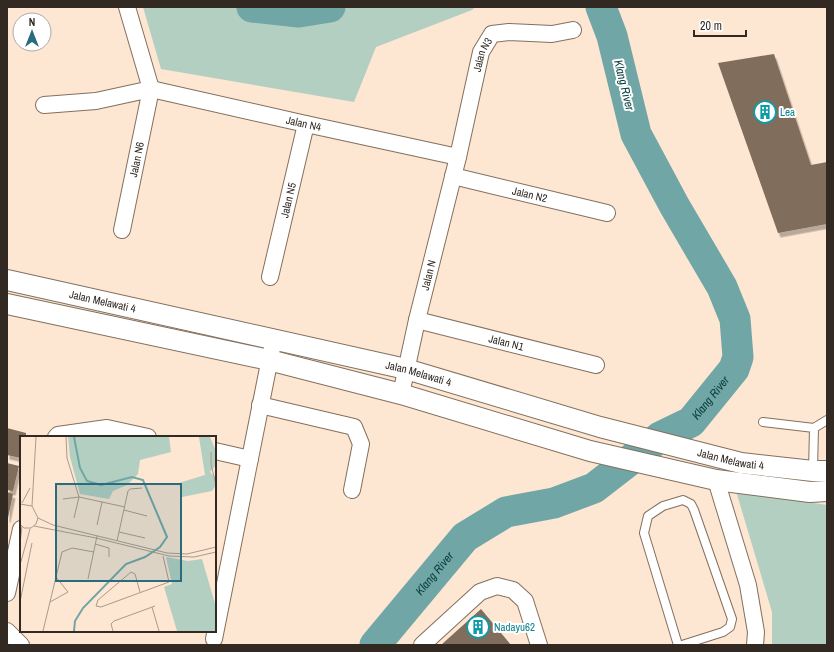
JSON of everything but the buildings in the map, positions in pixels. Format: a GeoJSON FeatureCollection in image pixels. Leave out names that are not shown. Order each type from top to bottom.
{"type":"FeatureCollection","features":[{"type":"Feature","properties":{"kind":"street"},"geometry":{"type":"LineString","coordinates":[[127,7],[151,89]]}},
{"type":"Feature","properties":{"kind":"street","name":"Jalan N3"},"geometry":{"type":"LineString","coordinates":[[458,156],[481,52],[492,34],[510,32],[552,34],[573,30]]}},
{"type":"Feature","properties":{"kind":"street","name":"Jalan N4"},"geometry":{"type":"LineString","coordinates":[[44,105],[96,101],[151,89],[458,156]]}},
{"type":"Feature","properties":{"kind":"street","name":"Jalan N6"},"geometry":{"type":"LineString","coordinates":[[122,230],[151,89]]}},
{"type":"Feature","properties":{"kind":"street","name":"Jalan N5"},"geometry":{"type":"LineString","coordinates":[[270,276],[306,124]]}},
{"type":"Feature","properties":{"kind":"street","name":"Jalan N"},"geometry":{"type":"LineString","coordinates":[[401,394],[417,320],[458,156]]}},
{"type":"Feature","properties":{"kind":"street","name":"Jalan N2"},"geometry":{"type":"LineString","coordinates":[[453,176],[607,213]]}},
{"type":"Feature","properties":{"kind":"street","name":"Jalan Melawati 4"},"geometry":{"type":"LineString","coordinates":[[7,280],[274,338],[406,369],[600,427],[741,463],[820,471]]}},
{"type":"Feature","properties":{"kind":"street","name":"Jalan Melawati 4"},"geometry":{"type":"LineString","coordinates":[[7,304],[269,360],[401,394],[590,451],[654,464],[716,480],[810,492],[827,491]]}},
{"type":"Feature","properties":{"kind":"street","name":"Jalan N1"},"geometry":{"type":"LineString","coordinates":[[417,320],[596,365]]}},
{"type":"Feature","properties":{"kind":"street"},"geometry":{"type":"LineString","coordinates":[[216,629],[274,338]]}},
{"type":"Feature","properties":{"kind":"street"},"geometry":{"type":"LineString","coordinates":[[260,405],[354,427],[361,444],[352,490]]}},
{"type":"Feature","properties":{"kind":"street"},"geometry":{"type":"LineString","coordinates":[[57,436],[107,428],[143,436]]}},
{"type":"Feature","properties":{"kind":"street"},"geometry":{"type":"LineString","coordinates":[[216,451],[250,459]]}},
{"type":"Feature","properties":{"kind":"street"},"geometry":{"type":"LineString","coordinates":[[716,480],[748,585],[756,632],[756,645]]}},
{"type":"Feature","properties":{"kind":"street"},"geometry":{"type":"LineString","coordinates":[[7,593],[20,534]]}},
{"type":"Feature","properties":{"kind":"street"},"geometry":{"type":"LineString","coordinates":[[422,645],[480,592],[497,586],[513,590],[525,601],[539,645]]}},
{"type":"Feature","properties":{"kind":"street"},"geometry":{"type":"LineString","coordinates":[[7,631],[21,645]]}},
{"type":"Feature","properties":{"kind":"street"},"geometry":{"type":"LineString","coordinates":[[214,639],[215,632]]}},
{"type":"Feature","properties":{"kind":"lane"},"geometry":{"type":"LineString","coordinates":[[763,422],[814,428],[827,420]]}},
{"type":"Feature","properties":{"kind":"lane"},"geometry":{"type":"LineString","coordinates":[[814,428],[820,471]]}},
{"type":"Feature","properties":{"kind":"lane"},"geometry":{"type":"LineString","coordinates":[[678,645],[644,533],[648,516],[663,506],[683,500],[691,504],[694,510],[732,618],[730,627],[723,632],[682,645]]}},
{"type":"Feature","properties":{"kind":"green space"},"geometry":{"type":"Polygon","coordinates":[[[143,7],[475,7],[472,10],[376,47],[354,102],[161,69],[143,7]]]}},
{"type":"Feature","properties":{"kind":"green space"},"geometry":{"type":"Polygon","coordinates":[[[736,491],[827,505],[827,645],[772,645],[772,612],[736,491]]]}},
{"type":"Feature","properties":{"kind":"waterway","name":"Klang River"},"geometry":{"type":"LineString","coordinates":[[252,7],[299,12],[330,7]]}},
{"type":"Feature","properties":{"kind":"waterway","name":"Klang River"},"geometry":{"type":"LineString","coordinates":[[375,645],[465,537],[506,512],[554,503],[594,488],[660,437],[691,422],[734,369],[738,357],[735,319],[722,287],[674,205],[636,134],[612,36],[601,7]]}},
{"type":"Feature","properties":{"kind":"place","name":"Lea"},"geometry":{"type":"Point","coordinates":[765,112]}},
{"type":"Feature","properties":{"kind":"place","name":"Nadayu62"},"geometry":{"type":"Point","coordinates":[478,627]}}]}
